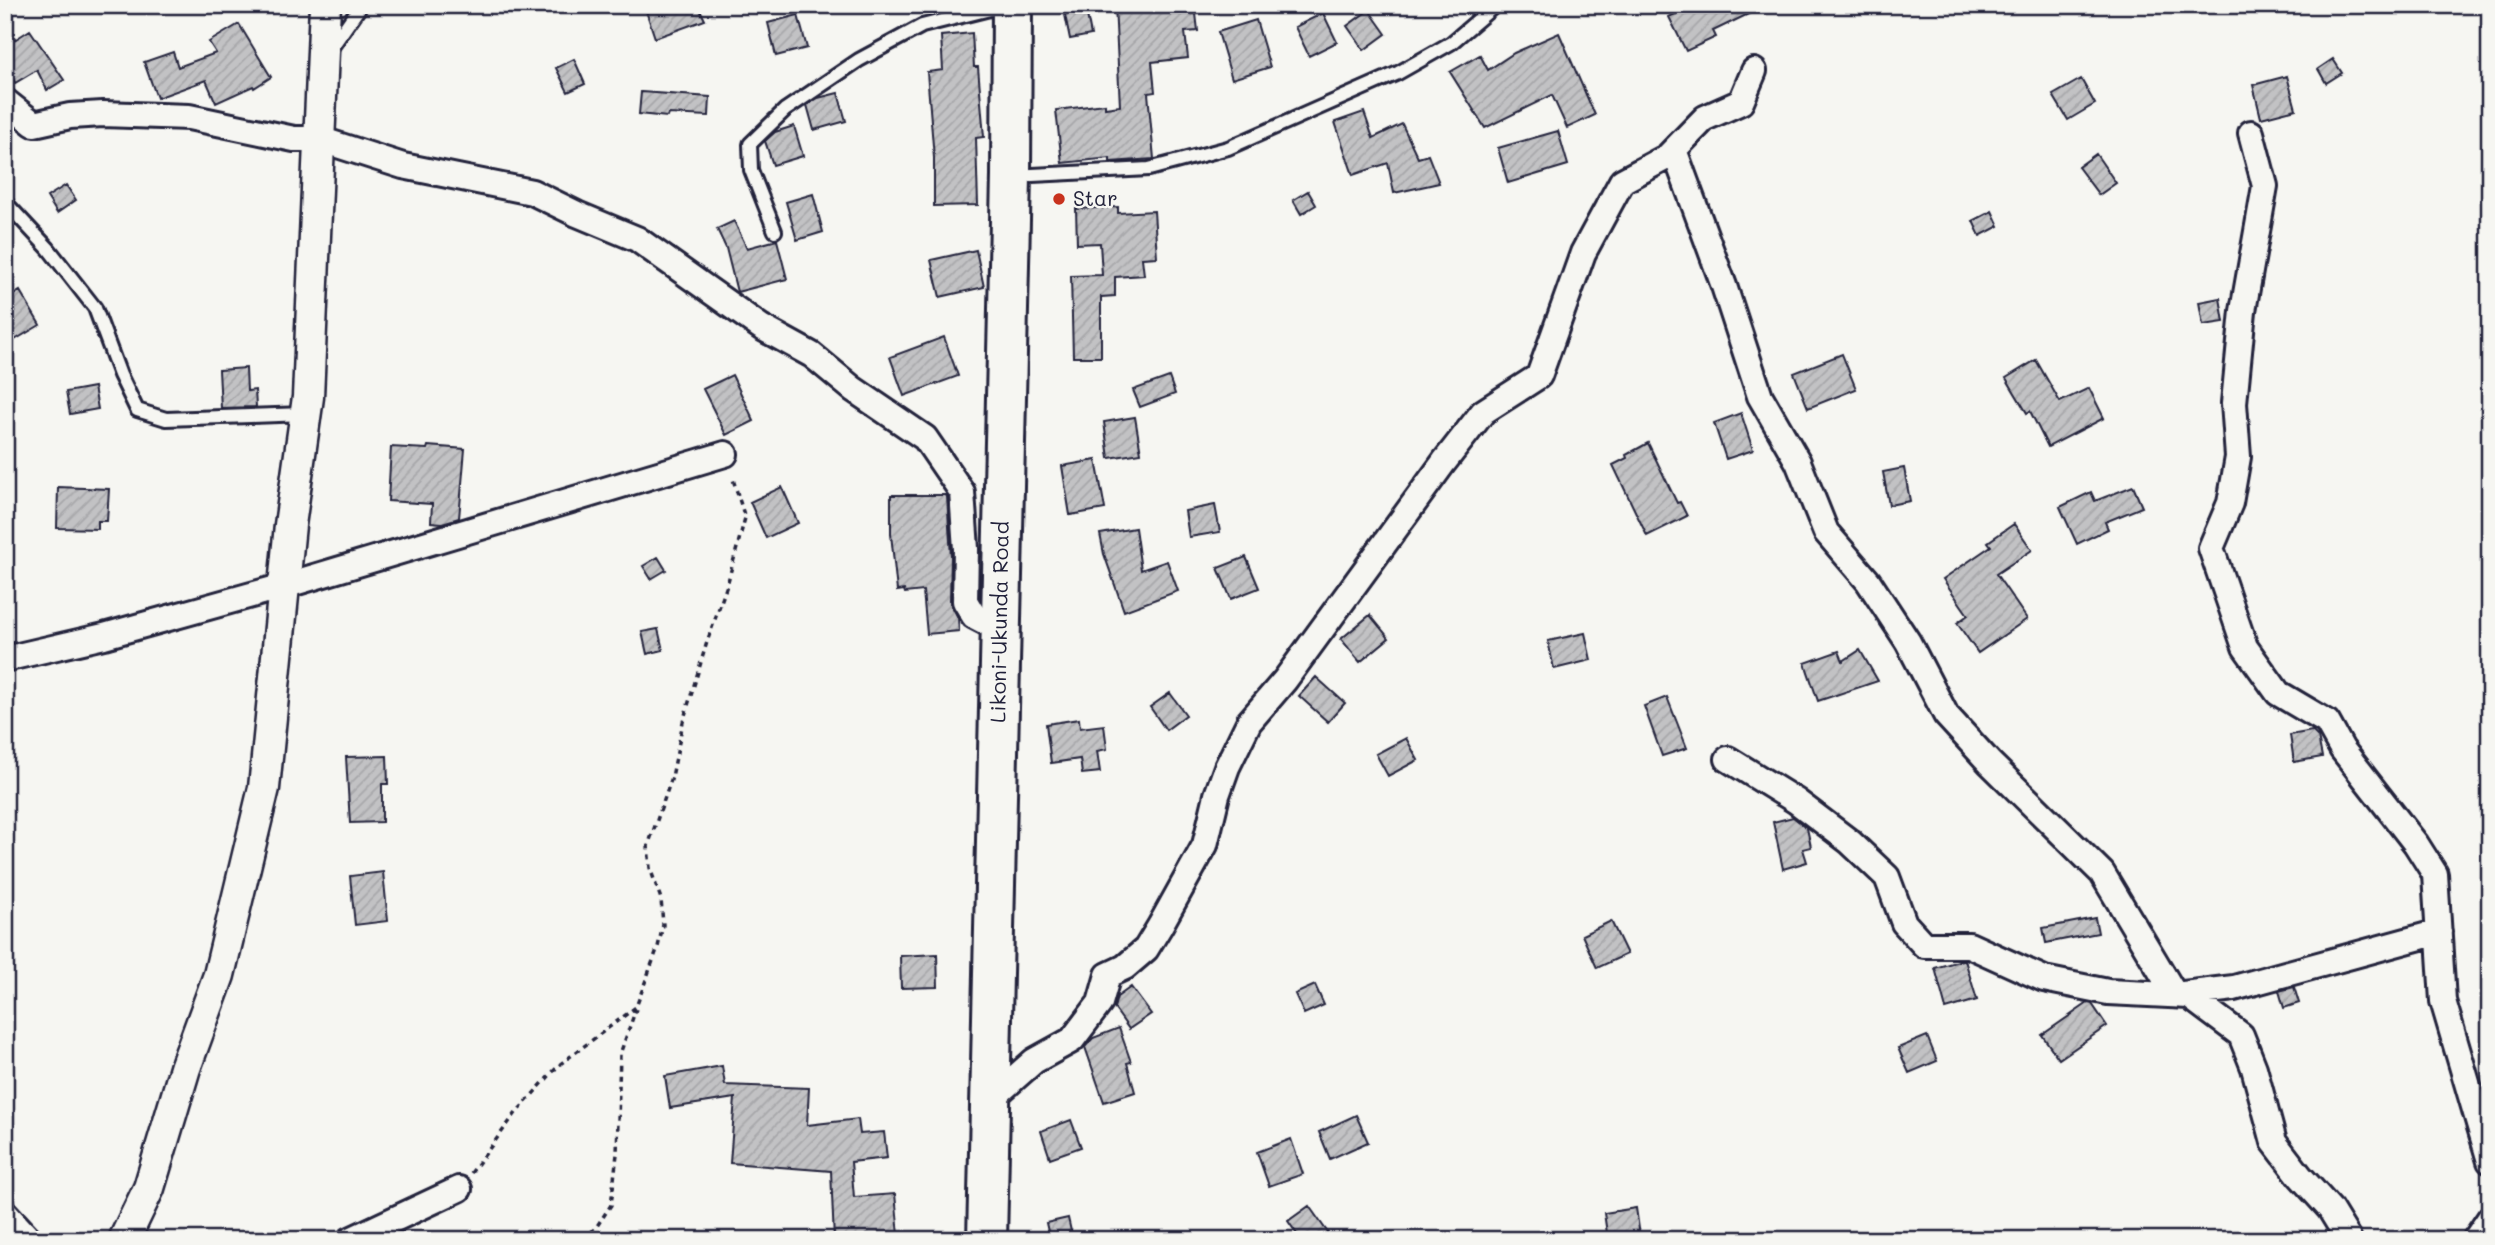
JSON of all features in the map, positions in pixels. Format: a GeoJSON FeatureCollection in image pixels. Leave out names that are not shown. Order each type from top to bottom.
{"type":"FeatureCollection","features":[{"type":"Feature","properties":{"kind":"highway","name":"Likoni-Ukunda Road"},"geometry":{"type":"LineString","coordinates":[[986,1240],[1011,176],[1009,5]]}},
{"type":"Feature","properties":{"kind":"street"},"geometry":{"type":"LineString","coordinates":[[124,1240],[149,1188],[185,1068],[219,975],[264,788],[284,586],[305,414],[325,5]]}},
{"type":"Feature","properties":{"kind":"street"},"geometry":{"type":"LineString","coordinates":[[989,1100],[1034,1061],[1072,1040],[1100,1003],[1108,975],[1125,967],[1146,949],[1205,845],[1227,767],[1249,722],[1285,680],[1483,412],[1539,376],[1583,253],[1622,181],[1667,157],[1705,118],[1741,102],[1754,72]]}},
{"type":"Feature","properties":{"kind":"street"},"geometry":{"type":"LineString","coordinates":[[5,101],[34,124],[70,116],[103,114],[189,117],[294,139],[319,139],[404,166],[533,192],[637,239],[761,327],[812,355],[853,389],[925,438],[962,492],[966,549],[965,601],[974,617],[999,629]]}},
{"type":"Feature","properties":{"kind":"street"},"geometry":{"type":"LineString","coordinates":[[2250,133],[2265,186],[2243,311],[2234,403],[2238,457],[2230,503],[2211,548],[2245,647],[2278,693],[2327,722],[2342,749],[2416,844],[2435,874],[2443,1001],[2490,1161]]}},
{"type":"Feature","properties":{"kind":"street"},"geometry":{"type":"LineString","coordinates":[[1674,150],[1724,286],[1760,396],[1798,463],[1826,532],[1868,581],[1895,622],[1946,715],[1990,763],[2102,873],[2175,995]]}},
{"type":"Feature","properties":{"kind":"street"},"geometry":{"type":"LineString","coordinates":[[5,659],[104,636],[284,586],[725,454]]}},
{"type":"Feature","properties":{"kind":"street"},"geometry":{"type":"LineString","coordinates":[[1728,759],[1796,801],[1850,842],[1878,868],[1887,877],[1904,923],[1924,945],[1969,945],[2044,979],[2108,992],[2189,996],[2241,1035],[2254,1068],[2274,1142],[2330,1209],[2349,1240]]}},
{"type":"Feature","properties":{"kind":"street"},"geometry":{"type":"LineString","coordinates":[[2175,995],[2234,988],[2439,932]]}},
{"type":"Feature","properties":{"kind":"street"},"geometry":{"type":"LineString","coordinates":[[350,1240],[459,1189]]}},
{"type":"Feature","properties":{"kind":"street"},"geometry":{"type":"LineString","coordinates":[[5,1213],[30,1240]]}},
{"type":"Feature","properties":{"kind":"street"},"geometry":{"type":"LineString","coordinates":[[2475,1240],[2490,1218]]}},
{"type":"Feature","properties":{"kind":"lane"},"geometry":{"type":"LineString","coordinates":[[323,60],[361,5]]}},
{"type":"Feature","properties":{"kind":"lane"},"geometry":{"type":"LineString","coordinates":[[775,231],[751,170],[750,144],[785,110],[859,60],[922,26],[1009,5]]}},
{"type":"Feature","properties":{"kind":"lane"},"geometry":{"type":"LineString","coordinates":[[1011,176],[1149,169],[1228,148],[1398,73],[1451,43],[1492,8],[1491,5]]}},
{"type":"Feature","properties":{"kind":"lane"},"geometry":{"type":"LineString","coordinates":[[5,202],[48,248],[95,308],[120,375],[137,410],[166,419],[305,414]]}},
{"type":"Feature","properties":{"kind":"path"},"geometry":{"type":"LineString","coordinates":[[584,1240],[611,1205],[617,1154],[620,1055],[658,947],[663,925],[660,899],[650,869],[648,846],[672,777],[683,722],[706,642],[727,585],[745,518],[725,454]]}},
{"type":"Feature","properties":{"kind":"path"},"geometry":{"type":"LineString","coordinates":[[459,1189],[516,1113],[559,1065],[636,1007]]}},
{"type":"Feature","properties":{"kind":"building"},"geometry":{"type":"Polygon","coordinates":[[[644,5],[698,5],[705,20],[655,38],[644,5]]]}},
{"type":"Feature","properties":{"kind":"building"},"geometry":{"type":"Polygon","coordinates":[[[1063,5],[1085,5],[1091,35],[1070,39],[1063,5]]]}},
{"type":"Feature","properties":{"kind":"building"},"geometry":{"type":"Polygon","coordinates":[[[1115,5],[1195,5],[1198,31],[1185,32],[1188,58],[1152,62],[1155,92],[1148,93],[1154,159],[1110,162],[1110,158],[1062,163],[1056,110],[1105,104],[1105,108],[1120,106],[1115,5]]]}},
{"type":"Feature","properties":{"kind":"building"},"geometry":{"type":"Polygon","coordinates":[[[1693,5],[1767,5],[1713,31],[1716,37],[1686,51],[1669,17],[1693,5]]]}},
{"type":"Feature","properties":{"kind":"building"},"geometry":{"type":"Polygon","coordinates":[[[1369,10],[1386,34],[1364,50],[1347,26],[1369,10]]]}},
{"type":"Feature","properties":{"kind":"building"},"geometry":{"type":"Polygon","coordinates":[[[1323,13],[1337,42],[1309,56],[1295,27],[1323,13]]]}},
{"type":"Feature","properties":{"kind":"building"},"geometry":{"type":"Polygon","coordinates":[[[798,15],[807,48],[776,56],[768,23],[798,15]]]}},
{"type":"Feature","properties":{"kind":"building"},"geometry":{"type":"Polygon","coordinates":[[[1256,20],[1270,67],[1232,79],[1218,32],[1256,20]]]}},
{"type":"Feature","properties":{"kind":"building"},"geometry":{"type":"Polygon","coordinates":[[[239,24],[271,77],[254,88],[253,86],[216,103],[206,80],[157,98],[144,62],[173,52],[178,67],[216,53],[209,42],[239,24]]]}},
{"type":"Feature","properties":{"kind":"building"},"geometry":{"type":"Polygon","coordinates":[[[30,30],[64,80],[47,90],[37,70],[15,83],[5,64],[5,46],[30,30]]]}},
{"type":"Feature","properties":{"kind":"building"},"geometry":{"type":"Polygon","coordinates":[[[972,33],[984,137],[976,138],[978,205],[934,206],[934,158],[927,72],[943,70],[941,36],[972,33]]]}},
{"type":"Feature","properties":{"kind":"building"},"geometry":{"type":"Polygon","coordinates":[[[1559,33],[1595,115],[1567,128],[1552,95],[1485,128],[1450,72],[1480,55],[1488,70],[1514,53],[1559,33]]]}},
{"type":"Feature","properties":{"kind":"building"},"geometry":{"type":"Polygon","coordinates":[[[574,59],[585,84],[568,92],[556,68],[574,59]]]}},
{"type":"Feature","properties":{"kind":"building"},"geometry":{"type":"Polygon","coordinates":[[[2333,59],[2342,73],[2326,83],[2318,69],[2333,59]]]}},
{"type":"Feature","properties":{"kind":"building"},"geometry":{"type":"Polygon","coordinates":[[[2287,76],[2296,109],[2261,118],[2253,85],[2287,76]]]}},
{"type":"Feature","properties":{"kind":"building"},"geometry":{"type":"Polygon","coordinates":[[[2081,79],[2095,104],[2068,120],[2053,95],[2081,79]]]}},
{"type":"Feature","properties":{"kind":"building"},"geometry":{"type":"Polygon","coordinates":[[[641,92],[710,97],[709,116],[668,114],[667,117],[639,114],[641,92]]]}},
{"type":"Feature","properties":{"kind":"building"},"geometry":{"type":"Polygon","coordinates":[[[838,93],[846,121],[814,130],[807,105],[818,98],[838,93]]]}},
{"type":"Feature","properties":{"kind":"building"},"geometry":{"type":"Polygon","coordinates":[[[1364,112],[1373,138],[1402,124],[1418,158],[1428,155],[1439,183],[1394,193],[1388,163],[1353,175],[1335,122],[1364,112]]]}},
{"type":"Feature","properties":{"kind":"building"},"geometry":{"type":"Polygon","coordinates":[[[794,126],[803,156],[773,165],[765,141],[775,132],[794,126]]]}},
{"type":"Feature","properties":{"kind":"building"},"geometry":{"type":"Polygon","coordinates":[[[1558,131],[1568,165],[1508,183],[1498,148],[1558,131]]]}},
{"type":"Feature","properties":{"kind":"building"},"geometry":{"type":"Polygon","coordinates":[[[2096,154],[2116,183],[2099,195],[2078,167],[2096,154]]]}},
{"type":"Feature","properties":{"kind":"building"},"geometry":{"type":"Polygon","coordinates":[[[66,185],[76,200],[57,213],[47,197],[66,185]]]}},
{"type":"Feature","properties":{"kind":"building"},"geometry":{"type":"Polygon","coordinates":[[[1308,191],[1316,205],[1301,214],[1293,200],[1308,191]]]}},
{"type":"Feature","properties":{"kind":"building"},"geometry":{"type":"Polygon","coordinates":[[[813,194],[823,232],[797,240],[786,202],[813,194]]]}},
{"type":"Feature","properties":{"kind":"building"},"geometry":{"type":"Polygon","coordinates":[[[1118,207],[1118,213],[1154,211],[1157,257],[1142,258],[1144,275],[1115,277],[1115,296],[1101,297],[1101,357],[1073,357],[1071,276],[1102,275],[1100,243],[1077,244],[1076,209],[1118,207]]]}},
{"type":"Feature","properties":{"kind":"building"},"geometry":{"type":"Polygon","coordinates":[[[1992,211],[1999,226],[1980,236],[1973,221],[1992,211]]]}},
{"type":"Feature","properties":{"kind":"building"},"geometry":{"type":"Polygon","coordinates":[[[734,221],[747,248],[777,240],[787,279],[737,292],[726,248],[717,229],[734,221]]]}},
{"type":"Feature","properties":{"kind":"building"},"geometry":{"type":"Polygon","coordinates":[[[976,250],[984,287],[940,297],[931,260],[976,250]]]}},
{"type":"Feature","properties":{"kind":"building"},"geometry":{"type":"Polygon","coordinates":[[[20,291],[40,325],[13,341],[5,328],[5,300],[20,291]]]}},
{"type":"Feature","properties":{"kind":"building"},"geometry":{"type":"Polygon","coordinates":[[[2220,298],[2224,322],[2203,325],[2199,302],[2220,298]]]}},
{"type":"Feature","properties":{"kind":"building"},"geometry":{"type":"Polygon","coordinates":[[[944,337],[958,376],[904,396],[890,357],[944,337]]]}},
{"type":"Feature","properties":{"kind":"building"},"geometry":{"type":"Polygon","coordinates":[[[1842,354],[1856,389],[1808,408],[1794,373],[1842,354]]]}},
{"type":"Feature","properties":{"kind":"building"},"geometry":{"type":"Polygon","coordinates":[[[2036,360],[2060,402],[2089,388],[2104,418],[2048,447],[2030,411],[2027,413],[2006,378],[2036,360]]]}},
{"type":"Feature","properties":{"kind":"building"},"geometry":{"type":"Polygon","coordinates":[[[246,368],[247,391],[255,390],[256,407],[221,408],[219,370],[246,368]]]}},
{"type":"Feature","properties":{"kind":"building"},"geometry":{"type":"Polygon","coordinates":[[[732,375],[754,421],[726,435],[703,389],[732,375]]]}},
{"type":"Feature","properties":{"kind":"building"},"geometry":{"type":"Polygon","coordinates":[[[1169,377],[1175,394],[1140,407],[1133,390],[1169,377]]]}},
{"type":"Feature","properties":{"kind":"building"},"geometry":{"type":"Polygon","coordinates":[[[94,387],[98,409],[70,414],[66,392],[94,387]]]}},
{"type":"Feature","properties":{"kind":"building"},"geometry":{"type":"Polygon","coordinates":[[[1741,413],[1753,450],[1726,459],[1714,423],[1741,413]]]}},
{"type":"Feature","properties":{"kind":"building"},"geometry":{"type":"Polygon","coordinates":[[[1135,417],[1141,453],[1109,458],[1104,422],[1135,417]]]}},
{"type":"Feature","properties":{"kind":"building"},"geometry":{"type":"Polygon","coordinates":[[[1648,443],[1677,503],[1680,502],[1687,516],[1647,536],[1613,465],[1648,443]]]}},
{"type":"Feature","properties":{"kind":"building"},"geometry":{"type":"Polygon","coordinates":[[[428,446],[465,449],[459,518],[442,523],[431,522],[432,504],[388,501],[391,447],[427,449],[428,446]]]}},
{"type":"Feature","properties":{"kind":"building"},"geometry":{"type":"Polygon","coordinates":[[[1096,460],[1105,509],[1070,515],[1062,466],[1096,460]]]}},
{"type":"Feature","properties":{"kind":"building"},"geometry":{"type":"Polygon","coordinates":[[[1904,468],[1910,501],[1889,505],[1883,472],[1904,468]]]}},
{"type":"Feature","properties":{"kind":"building"},"geometry":{"type":"Polygon","coordinates":[[[2133,486],[2142,507],[2105,522],[2108,529],[2077,544],[2060,507],[2091,492],[2095,501],[2133,486]]]}},
{"type":"Feature","properties":{"kind":"building"},"geometry":{"type":"Polygon","coordinates":[[[58,487],[109,489],[107,521],[98,521],[98,529],[57,528],[58,487]]]}},
{"type":"Feature","properties":{"kind":"building"},"geometry":{"type":"Polygon","coordinates":[[[782,487],[798,523],[766,538],[750,502],[782,487]]]}},
{"type":"Feature","properties":{"kind":"building"},"geometry":{"type":"Polygon","coordinates":[[[891,495],[947,497],[951,556],[950,601],[958,618],[959,631],[927,634],[923,591],[897,591],[891,534],[891,495]]]}},
{"type":"Feature","properties":{"kind":"building"},"geometry":{"type":"Polygon","coordinates":[[[1215,505],[1220,532],[1189,537],[1185,511],[1215,505]]]}},
{"type":"Feature","properties":{"kind":"building"},"geometry":{"type":"Polygon","coordinates":[[[2014,524],[2032,550],[1996,574],[2027,619],[1978,653],[1957,623],[1968,615],[1943,579],[1991,546],[1988,542],[2014,524]]]}},
{"type":"Feature","properties":{"kind":"building"},"geometry":{"type":"Polygon","coordinates":[[[1135,528],[1141,570],[1167,561],[1178,591],[1124,611],[1104,554],[1100,534],[1135,528]]]}},
{"type":"Feature","properties":{"kind":"building"},"geometry":{"type":"Polygon","coordinates":[[[658,557],[666,570],[651,579],[643,566],[658,557]]]}},
{"type":"Feature","properties":{"kind":"building"},"geometry":{"type":"Polygon","coordinates":[[[1246,557],[1259,588],[1231,599],[1218,568],[1246,557]]]}},
{"type":"Feature","properties":{"kind":"building"},"geometry":{"type":"Polygon","coordinates":[[[1370,615],[1389,638],[1360,662],[1341,639],[1370,615]]]}},
{"type":"Feature","properties":{"kind":"building"},"geometry":{"type":"Polygon","coordinates":[[[658,629],[663,650],[647,654],[642,632],[658,629]]]}},
{"type":"Feature","properties":{"kind":"building"},"geometry":{"type":"Polygon","coordinates":[[[1585,633],[1591,660],[1554,669],[1548,641],[1585,633]]]}},
{"type":"Feature","properties":{"kind":"building"},"geometry":{"type":"Polygon","coordinates":[[[1860,650],[1878,681],[1818,701],[1805,663],[1839,651],[1843,661],[1860,650]]]}},
{"type":"Feature","properties":{"kind":"building"},"geometry":{"type":"Polygon","coordinates":[[[1316,677],[1345,703],[1328,722],[1299,696],[1316,677]]]}},
{"type":"Feature","properties":{"kind":"building"},"geometry":{"type":"Polygon","coordinates":[[[1170,693],[1186,715],[1166,730],[1150,707],[1170,693]]]}},
{"type":"Feature","properties":{"kind":"building"},"geometry":{"type":"Polygon","coordinates":[[[1667,697],[1687,748],[1662,756],[1644,706],[1667,697]]]}},
{"type":"Feature","properties":{"kind":"building"},"geometry":{"type":"Polygon","coordinates":[[[1079,719],[1080,728],[1104,725],[1107,749],[1097,751],[1100,772],[1082,774],[1080,759],[1051,763],[1046,724],[1079,719]]]}},
{"type":"Feature","properties":{"kind":"building"},"geometry":{"type":"Polygon","coordinates":[[[2312,731],[2318,737],[2322,757],[2294,762],[2290,735],[2312,731]]]}},
{"type":"Feature","properties":{"kind":"building"},"geometry":{"type":"Polygon","coordinates":[[[1406,738],[1418,760],[1388,776],[1376,754],[1406,738]]]}},
{"type":"Feature","properties":{"kind":"building"},"geometry":{"type":"Polygon","coordinates":[[[387,756],[388,784],[382,784],[382,822],[350,823],[346,757],[387,756]]]}},
{"type":"Feature","properties":{"kind":"building"},"geometry":{"type":"Polygon","coordinates":[[[1793,817],[1807,828],[1811,847],[1803,849],[1807,862],[1783,869],[1773,822],[1793,817]]]}},
{"type":"Feature","properties":{"kind":"building"},"geometry":{"type":"Polygon","coordinates":[[[383,872],[388,921],[355,925],[350,876],[383,872]]]}},
{"type":"Feature","properties":{"kind":"building"},"geometry":{"type":"Polygon","coordinates":[[[2095,918],[2098,933],[2046,943],[2043,928],[2095,918]]]}},
{"type":"Feature","properties":{"kind":"building"},"geometry":{"type":"Polygon","coordinates":[[[1611,921],[1627,954],[1597,968],[1582,935],[1611,921]]]}},
{"type":"Feature","properties":{"kind":"building"},"geometry":{"type":"Polygon","coordinates":[[[937,954],[938,987],[901,988],[900,956],[937,954]]]}},
{"type":"Feature","properties":{"kind":"building"},"geometry":{"type":"Polygon","coordinates":[[[1965,960],[1977,1000],[1946,1009],[1935,968],[1965,960]]]}},
{"type":"Feature","properties":{"kind":"building"},"geometry":{"type":"Polygon","coordinates":[[[1315,985],[1324,1005],[1304,1014],[1295,994],[1315,985]]]}},
{"type":"Feature","properties":{"kind":"building"},"geometry":{"type":"Polygon","coordinates":[[[1131,987],[1151,1014],[1129,1029],[1114,1008],[1117,997],[1131,987]]]}},
{"type":"Feature","properties":{"kind":"building"},"geometry":{"type":"Polygon","coordinates":[[[2294,987],[2299,1003],[2284,1008],[2279,991],[2294,987]]]}},
{"type":"Feature","properties":{"kind":"building"},"geometry":{"type":"Polygon","coordinates":[[[2088,1003],[2092,1004],[2107,1026],[2059,1059],[2042,1035],[2088,1003]]]}},
{"type":"Feature","properties":{"kind":"building"},"geometry":{"type":"Polygon","coordinates":[[[1119,1028],[1131,1062],[1127,1063],[1135,1092],[1104,1102],[1085,1047],[1093,1038],[1119,1028]]]}},
{"type":"Feature","properties":{"kind":"building"},"geometry":{"type":"Polygon","coordinates":[[[1927,1036],[1937,1061],[1909,1073],[1898,1048],[1927,1036]]]}},
{"type":"Feature","properties":{"kind":"building"},"geometry":{"type":"Polygon","coordinates":[[[722,1066],[725,1085],[809,1088],[807,1125],[858,1119],[860,1134],[884,1132],[887,1158],[851,1162],[854,1197],[895,1194],[899,1235],[865,1240],[834,1240],[831,1171],[730,1163],[735,1098],[670,1108],[665,1076],[722,1066]]]}},
{"type":"Feature","properties":{"kind":"building"},"geometry":{"type":"Polygon","coordinates":[[[1356,1115],[1368,1142],[1330,1159],[1319,1132],[1356,1115]]]}},
{"type":"Feature","properties":{"kind":"building"},"geometry":{"type":"Polygon","coordinates":[[[1071,1120],[1081,1147],[1050,1158],[1041,1131],[1071,1120]]]}},
{"type":"Feature","properties":{"kind":"building"},"geometry":{"type":"Polygon","coordinates":[[[1291,1139],[1303,1174],[1269,1186],[1257,1152],[1291,1139]]]}},
{"type":"Feature","properties":{"kind":"building"},"geometry":{"type":"Polygon","coordinates":[[[1309,1206],[1333,1240],[1301,1240],[1288,1221],[1309,1206]]]}},
{"type":"Feature","properties":{"kind":"building"},"geometry":{"type":"Polygon","coordinates":[[[1636,1208],[1640,1236],[1608,1240],[1604,1213],[1636,1208]]]}},
{"type":"Feature","properties":{"kind":"building"},"geometry":{"type":"Polygon","coordinates":[[[1068,1218],[1073,1240],[1050,1240],[1046,1223],[1068,1218]]]}},
{"type":"Feature","properties":{"kind":"place","name":"Star"},"geometry":{"type":"Point","coordinates":[1059,199]}}]}
